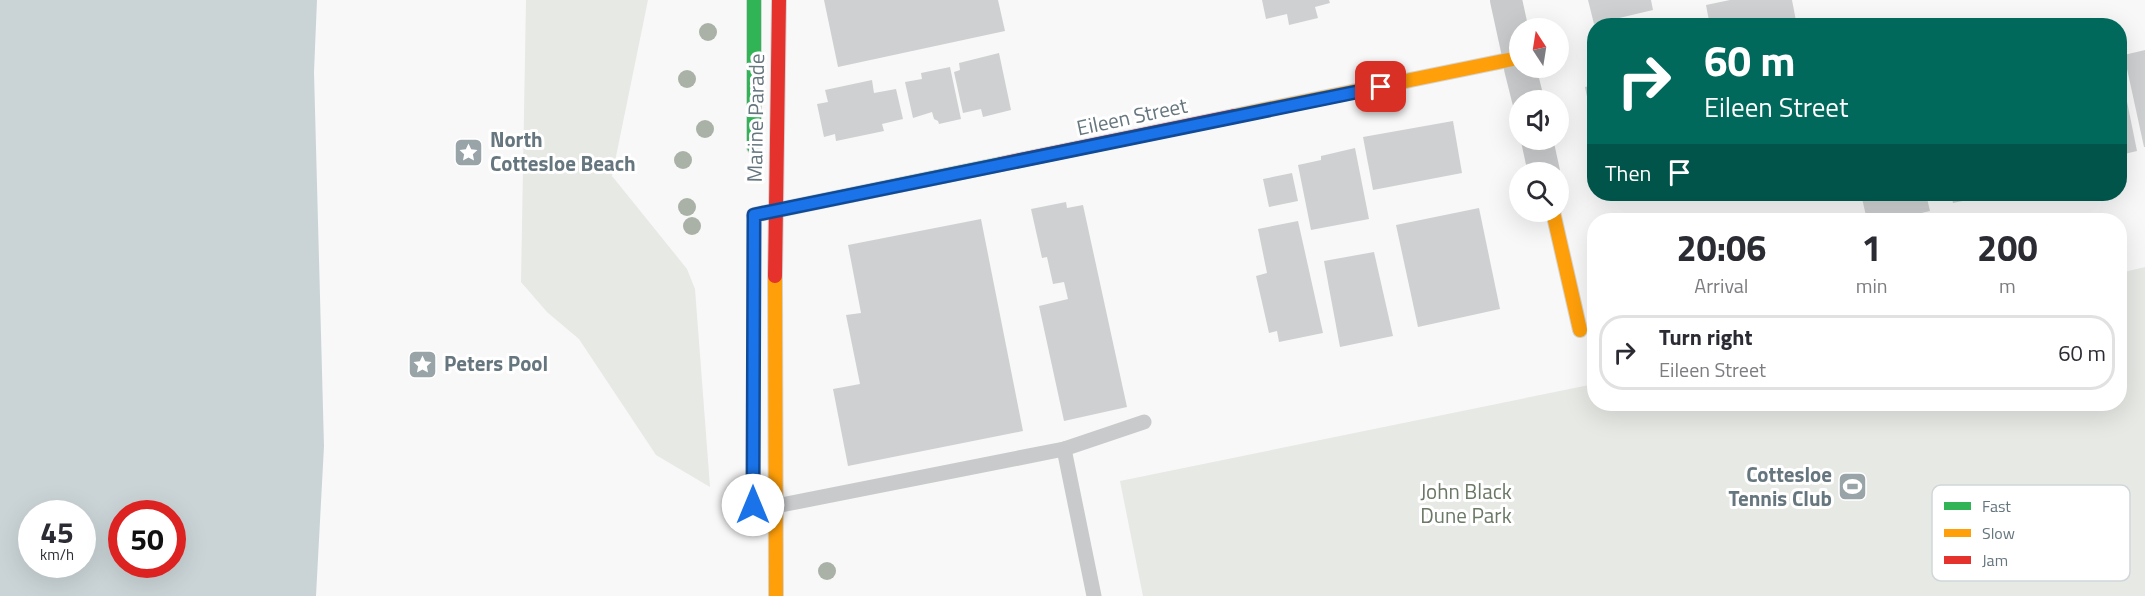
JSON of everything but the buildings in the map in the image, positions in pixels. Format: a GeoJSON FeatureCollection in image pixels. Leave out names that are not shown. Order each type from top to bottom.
{"type":"FeatureCollection","features":[{"type":"Feature","properties":{"kind":"street","name":"Marine Parade"},"geometry":{"type":"LineString","coordinates":[[754,0],[754,156]]}},
{"type":"Feature","properties":{"kind":"street","name":"Marine Parade"},"geometry":{"type":"LineString","coordinates":[[776,596],[775,212],[779,0]]}},
{"type":"Feature","properties":{"kind":"street"},"geometry":{"type":"LineString","coordinates":[[1506,0],[1510,18]]}},
{"type":"Feature","properties":{"kind":"street","name":"Eileen Street"},"geometry":{"type":"LineString","coordinates":[[754,215],[1509,65]]}},
{"type":"Feature","properties":{"kind":"street"},"geometry":{"type":"LineString","coordinates":[[1555,222],[1580,330]]}},
{"type":"Feature","properties":{"kind":"lane"},"geometry":{"type":"LineString","coordinates":[[753,505],[776,506],[1064,449],[1144,422]]}},
{"type":"Feature","properties":{"kind":"lane"},"geometry":{"type":"LineString","coordinates":[[1064,449],[1094,596]]}},
{"type":"Feature","properties":{"kind":"green space"},"geometry":{"type":"Polygon","coordinates":[[[526,0],[648,0],[612,176],[687,269],[695,289],[710,487],[656,455],[579,339],[547,312],[521,282],[526,0]]]}},
{"type":"Feature","properties":{"kind":"green space","name":"John Black Dune Park"},"geometry":{"type":"Polygon","coordinates":[[[2145,267],[2145,596],[1143,596],[1120,481],[1587,385],[1587,411],[2127,411],[2127,271],[2145,267]]]}},
{"type":"Feature","properties":{"kind":"shaded area"},"geometry":{"type":"Polygon","coordinates":[[[0,0],[317,0],[314,72],[324,446],[316,596],[0,596],[0,0]]]}},
{"type":"Feature","properties":{"kind":"traffic: fast"},"geometry":{"type":"LineString","coordinates":[[754,0],[754,147]]}},
{"type":"Feature","properties":{"kind":"traffic: fast"},"geometry":{"type":"LineString","coordinates":[[754,215],[1001,164]]}},
{"type":"Feature","properties":{"kind":"traffic: slow"},"geometry":{"type":"LineString","coordinates":[[1234,116],[1509,60]]}},
{"type":"Feature","properties":{"kind":"traffic: slow"},"geometry":{"type":"LineString","coordinates":[[1555,222],[1580,330]]}},
{"type":"Feature","properties":{"kind":"traffic: slow"},"geometry":{"type":"LineString","coordinates":[[775,276],[776,596]]}},
{"type":"Feature","properties":{"kind":"traffic: jam"},"geometry":{"type":"LineString","coordinates":[[775,276],[779,0]]}},
{"type":"Feature","properties":{"kind":"traffic: jam"},"geometry":{"type":"LineString","coordinates":[[1001,164],[1234,116]]}},
{"type":"Feature","properties":{"kind":"place","name":"North Cottesloe Beach"},"geometry":{"type":"Point","coordinates":[469,152]}},
{"type":"Feature","properties":{"kind":"place","name":"Peters Pool"},"geometry":{"type":"Point","coordinates":[423,364]}},
{"type":"Feature","properties":{"kind":"place","name":"Cottesloe Tennis Club"},"geometry":{"type":"Point","coordinates":[1853,487]}},
{"type":"Feature","properties":{"kind":"route"},"geometry":{"type":"LineString","coordinates":[[753,505],[754,215],[1381,87]]}}]}
